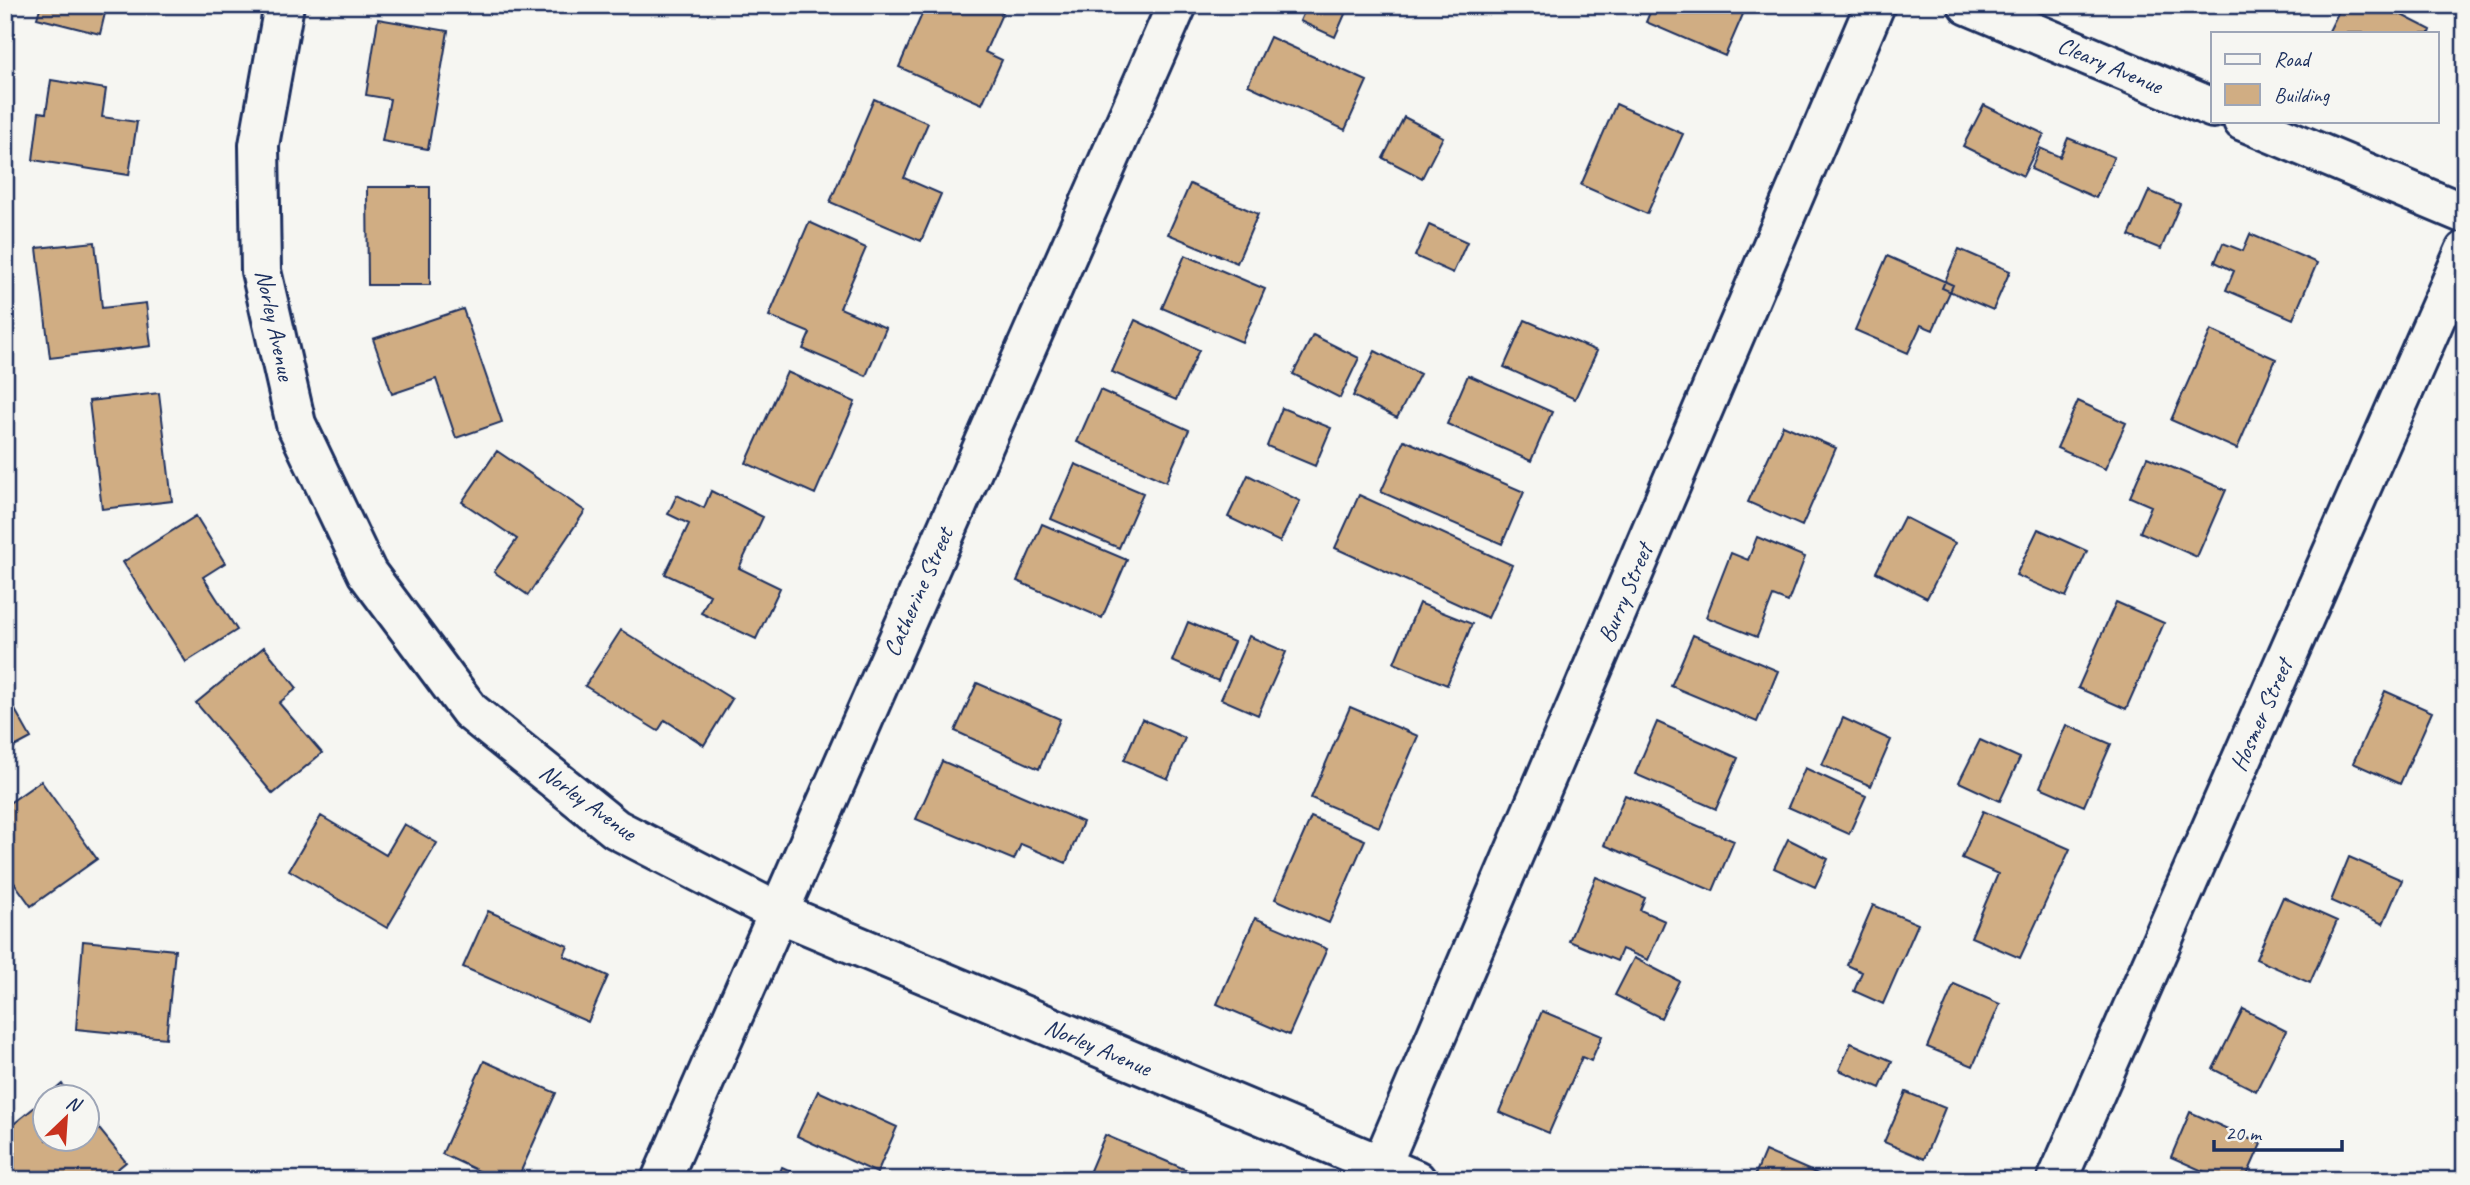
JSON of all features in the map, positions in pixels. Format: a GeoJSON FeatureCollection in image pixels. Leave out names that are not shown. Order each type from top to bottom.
{"type":"FeatureCollection","features":[{"type":"Feature","properties":{"kind":"street","name":"Norley Avenue"},"geometry":{"type":"LineString","coordinates":[[284,5],[259,145],[261,271],[296,424],[367,573],[470,711],[616,829],[777,912],[1378,1172],[1416,1180]]}},
{"type":"Feature","properties":{"kind":"street","name":"Catherine Street"},"geometry":{"type":"LineString","coordinates":[[661,1180],[1177,5]]}},
{"type":"Feature","properties":{"kind":"street","name":"Burry Street"},"geometry":{"type":"LineString","coordinates":[[1378,1172],[1875,5]]}},
{"type":"Feature","properties":{"kind":"street","name":"Cleary Avenue"},"geometry":{"type":"LineString","coordinates":[[1968,5],[2211,107]]}},
{"type":"Feature","properties":{"kind":"street"},"geometry":{"type":"LineString","coordinates":[[2245,122],[2465,214]]}},
{"type":"Feature","properties":{"kind":"street","name":"Hosmer Street"},"geometry":{"type":"LineString","coordinates":[[2057,1180],[2465,251]]}},
{"type":"Feature","properties":{"kind":"building"},"geometry":{"type":"Polygon","coordinates":[[[41,5],[107,5],[100,34],[37,18],[41,5]]]}},
{"type":"Feature","properties":{"kind":"building"},"geometry":{"type":"Polygon","coordinates":[[[926,5],[1006,5],[985,52],[1002,60],[982,104],[899,67],[926,5]]]}},
{"type":"Feature","properties":{"kind":"building"},"geometry":{"type":"Polygon","coordinates":[[[1307,5],[1349,5],[1335,37],[1300,21],[1307,5]]]}},
{"type":"Feature","properties":{"kind":"building"},"geometry":{"type":"Polygon","coordinates":[[[1653,5],[1747,5],[1725,56],[1646,22],[1653,5]]]}},
{"type":"Feature","properties":{"kind":"building"},"geometry":{"type":"Polygon","coordinates":[[[2269,5],[2293,5],[2289,14],[2269,5]]]}},
{"type":"Feature","properties":{"kind":"building"},"geometry":{"type":"Polygon","coordinates":[[[2342,5],[2382,5],[2431,30],[2430,32],[2328,32],[2342,5]]]}},
{"type":"Feature","properties":{"kind":"building"},"geometry":{"type":"Polygon","coordinates":[[[378,19],[448,31],[428,149],[382,141],[390,99],[366,95],[378,19]]]}},
{"type":"Feature","properties":{"kind":"building"},"geometry":{"type":"Polygon","coordinates":[[[1270,37],[1367,81],[1345,130],[1248,85],[1270,37]]]}},
{"type":"Feature","properties":{"kind":"building"},"geometry":{"type":"Polygon","coordinates":[[[51,80],[106,89],[102,117],[137,122],[129,175],[33,160],[39,112],[46,113],[51,80]]]}},
{"type":"Feature","properties":{"kind":"building"},"geometry":{"type":"Polygon","coordinates":[[[874,99],[928,123],[904,178],[941,194],[921,241],[830,202],[874,99]]]}},
{"type":"Feature","properties":{"kind":"building"},"geometry":{"type":"Polygon","coordinates":[[[1616,104],[1683,134],[1647,214],[1581,185],[1616,104]]]}},
{"type":"Feature","properties":{"kind":"building"},"geometry":{"type":"Polygon","coordinates":[[[1984,105],[2044,134],[2023,176],[1963,146],[1984,105]]]}},
{"type":"Feature","properties":{"kind":"building"},"geometry":{"type":"Polygon","coordinates":[[[1404,117],[1443,137],[1422,178],[1383,158],[1404,117]]]}},
{"type":"Feature","properties":{"kind":"building"},"geometry":{"type":"Polygon","coordinates":[[[2068,138],[2114,157],[2096,198],[2031,169],[2040,148],[2060,157],[2068,138]]]}},
{"type":"Feature","properties":{"kind":"building"},"geometry":{"type":"Polygon","coordinates":[[[1190,184],[1258,214],[1237,263],[1168,234],[1190,184]]]}},
{"type":"Feature","properties":{"kind":"building"},"geometry":{"type":"Polygon","coordinates":[[[367,187],[430,187],[430,285],[368,285],[367,187]]]}},
{"type":"Feature","properties":{"kind":"building"},"geometry":{"type":"Polygon","coordinates":[[[2149,191],[2180,204],[2161,249],[2129,236],[2149,191]]]}},
{"type":"Feature","properties":{"kind":"building"},"geometry":{"type":"Polygon","coordinates":[[[809,222],[866,248],[840,308],[886,328],[866,376],[803,349],[810,333],[769,316],[809,222]]]}},
{"type":"Feature","properties":{"kind":"building"},"geometry":{"type":"Polygon","coordinates":[[[1429,225],[1467,242],[1453,273],[1415,256],[1429,225]]]}},
{"type":"Feature","properties":{"kind":"building"},"geometry":{"type":"Polygon","coordinates":[[[2250,234],[2317,263],[2293,319],[2226,290],[2234,271],[2215,262],[2223,243],[2243,251],[2250,234]]]}},
{"type":"Feature","properties":{"kind":"building"},"geometry":{"type":"Polygon","coordinates":[[[95,242],[102,308],[146,303],[151,346],[50,358],[37,248],[95,242]]]}},
{"type":"Feature","properties":{"kind":"building"},"geometry":{"type":"Polygon","coordinates":[[[1959,249],[2010,271],[1993,310],[1942,288],[1959,249]]]}},
{"type":"Feature","properties":{"kind":"building"},"geometry":{"type":"Polygon","coordinates":[[[1185,255],[1265,289],[1242,342],[1162,308],[1185,255]]]}},
{"type":"Feature","properties":{"kind":"building"},"geometry":{"type":"Polygon","coordinates":[[[1887,256],[1953,285],[1933,330],[1921,325],[1908,353],[1855,330],[1887,256]]]}},
{"type":"Feature","properties":{"kind":"building"},"geometry":{"type":"Polygon","coordinates":[[[463,309],[502,422],[456,438],[436,379],[392,394],[373,339],[463,309]]]}},
{"type":"Feature","properties":{"kind":"building"},"geometry":{"type":"Polygon","coordinates":[[[1135,320],[1199,350],[1176,400],[1112,372],[1135,320]]]}},
{"type":"Feature","properties":{"kind":"building"},"geometry":{"type":"Polygon","coordinates":[[[1525,320],[1597,351],[1575,399],[1504,367],[1525,320]]]}},
{"type":"Feature","properties":{"kind":"building"},"geometry":{"type":"Polygon","coordinates":[[[2211,330],[2276,359],[2237,449],[2171,420],[2211,330]]]}},
{"type":"Feature","properties":{"kind":"building"},"geometry":{"type":"Polygon","coordinates":[[[1313,335],[1359,358],[1340,398],[1293,374],[1313,335]]]}},
{"type":"Feature","properties":{"kind":"building"},"geometry":{"type":"Polygon","coordinates":[[[1375,351],[1420,374],[1397,418],[1353,396],[1375,351]]]}},
{"type":"Feature","properties":{"kind":"building"},"geometry":{"type":"Polygon","coordinates":[[[787,372],[855,402],[815,494],[746,463],[787,372]]]}},
{"type":"Feature","properties":{"kind":"building"},"geometry":{"type":"Polygon","coordinates":[[[1468,375],[1552,412],[1531,461],[1447,424],[1468,375]]]}},
{"type":"Feature","properties":{"kind":"building"},"geometry":{"type":"Polygon","coordinates":[[[1100,390],[1189,430],[1166,482],[1077,442],[1100,390]]]}},
{"type":"Feature","properties":{"kind":"building"},"geometry":{"type":"Polygon","coordinates":[[[159,393],[172,501],[102,509],[89,401],[159,393]]]}},
{"type":"Feature","properties":{"kind":"building"},"geometry":{"type":"Polygon","coordinates":[[[2078,401],[2126,423],[2105,469],[2057,448],[2078,401]]]}},
{"type":"Feature","properties":{"kind":"building"},"geometry":{"type":"Polygon","coordinates":[[[1282,408],[1331,428],[1315,466],[1267,446],[1282,408]]]}},
{"type":"Feature","properties":{"kind":"building"},"geometry":{"type":"Polygon","coordinates":[[[1783,425],[1836,448],[1802,526],[1748,502],[1783,425]]]}},
{"type":"Feature","properties":{"kind":"building"},"geometry":{"type":"Polygon","coordinates":[[[1404,440],[1524,492],[1502,544],[1381,492],[1404,440]]]}},
{"type":"Feature","properties":{"kind":"building"},"geometry":{"type":"Polygon","coordinates":[[[497,451],[585,511],[528,595],[494,572],[517,539],[462,502],[497,451]]]}},
{"type":"Feature","properties":{"kind":"building"},"geometry":{"type":"Polygon","coordinates":[[[2147,457],[2226,490],[2197,557],[2140,532],[2151,506],[2130,497],[2147,457]]]}},
{"type":"Feature","properties":{"kind":"building"},"geometry":{"type":"Polygon","coordinates":[[[1075,464],[1143,493],[1119,548],[1051,519],[1075,464]]]}},
{"type":"Feature","properties":{"kind":"building"},"geometry":{"type":"Polygon","coordinates":[[[1248,475],[1300,501],[1280,542],[1228,517],[1248,475]]]}},
{"type":"Feature","properties":{"kind":"building"},"geometry":{"type":"Polygon","coordinates":[[[711,491],[763,517],[739,568],[780,588],[756,639],[701,613],[710,595],[665,574],[689,524],[668,514],[677,495],[704,508],[711,491]]]}},
{"type":"Feature","properties":{"kind":"building"},"geometry":{"type":"Polygon","coordinates":[[[1359,495],[1512,565],[1488,618],[1335,548],[1359,495]]]}},
{"type":"Feature","properties":{"kind":"building"},"geometry":{"type":"Polygon","coordinates":[[[2465,506],[2465,530],[2456,526],[2465,506]]]}},
{"type":"Feature","properties":{"kind":"building"},"geometry":{"type":"Polygon","coordinates":[[[196,516],[225,563],[203,577],[237,630],[186,662],[123,562],[196,516]]]}},
{"type":"Feature","properties":{"kind":"building"},"geometry":{"type":"Polygon","coordinates":[[[1904,517],[1955,543],[1927,598],[1876,572],[1904,517]]]}},
{"type":"Feature","properties":{"kind":"building"},"geometry":{"type":"Polygon","coordinates":[[[1042,524],[1127,560],[1102,618],[1017,581],[1042,524]]]}},
{"type":"Feature","properties":{"kind":"building"},"geometry":{"type":"Polygon","coordinates":[[[2038,529],[2087,551],[2066,597],[2016,575],[2038,529]]]}},
{"type":"Feature","properties":{"kind":"building"},"geometry":{"type":"Polygon","coordinates":[[[1757,537],[1805,557],[1788,602],[1773,596],[1757,637],[1706,617],[1731,553],[1748,560],[1757,537]]]}},
{"type":"Feature","properties":{"kind":"building"},"geometry":{"type":"Polygon","coordinates":[[[2116,602],[2164,623],[2126,709],[2078,688],[2116,602]]]}},
{"type":"Feature","properties":{"kind":"building"},"geometry":{"type":"Polygon","coordinates":[[[1419,603],[1472,624],[1447,685],[1394,663],[1419,603]]]}},
{"type":"Feature","properties":{"kind":"building"},"geometry":{"type":"Polygon","coordinates":[[[1188,622],[1234,642],[1218,681],[1172,661],[1188,622]]]}},
{"type":"Feature","properties":{"kind":"building"},"geometry":{"type":"Polygon","coordinates":[[[621,630],[732,699],[704,745],[665,720],[658,731],[585,686],[621,630]]]}},
{"type":"Feature","properties":{"kind":"building"},"geometry":{"type":"Polygon","coordinates":[[[1693,635],[1778,671],[1757,722],[1671,686],[1693,635]]]}},
{"type":"Feature","properties":{"kind":"building"},"geometry":{"type":"Polygon","coordinates":[[[1249,636],[1286,652],[1258,715],[1221,699],[1249,636]]]}},
{"type":"Feature","properties":{"kind":"building"},"geometry":{"type":"Polygon","coordinates":[[[264,647],[297,688],[279,703],[322,753],[273,794],[196,703],[264,647]]]}},
{"type":"Feature","properties":{"kind":"building"},"geometry":{"type":"Polygon","coordinates":[[[977,683],[1060,719],[1039,769],[955,731],[977,683]]]}},
{"type":"Feature","properties":{"kind":"building"},"geometry":{"type":"Polygon","coordinates":[[[2385,691],[2432,712],[2400,784],[2353,763],[2385,691]]]}},
{"type":"Feature","properties":{"kind":"building"},"geometry":{"type":"Polygon","coordinates":[[[5,692],[31,738],[5,752],[5,692]]]}},
{"type":"Feature","properties":{"kind":"building"},"geometry":{"type":"Polygon","coordinates":[[[1350,707],[1418,736],[1379,827],[1311,798],[1350,707]]]}},
{"type":"Feature","properties":{"kind":"building"},"geometry":{"type":"Polygon","coordinates":[[[1843,718],[1891,740],[1871,786],[1822,765],[1843,718]]]}},
{"type":"Feature","properties":{"kind":"building"},"geometry":{"type":"Polygon","coordinates":[[[1142,719],[1185,738],[1168,779],[1124,760],[1142,719]]]}},
{"type":"Feature","properties":{"kind":"building"},"geometry":{"type":"Polygon","coordinates":[[[1657,722],[1738,758],[1716,809],[1635,774],[1657,722]]]}},
{"type":"Feature","properties":{"kind":"building"},"geometry":{"type":"Polygon","coordinates":[[[2066,725],[2111,744],[2084,806],[2040,787],[2066,725]]]}},
{"type":"Feature","properties":{"kind":"building"},"geometry":{"type":"Polygon","coordinates":[[[1980,740],[2020,758],[2000,801],[1959,782],[1980,740]]]}},
{"type":"Feature","properties":{"kind":"building"},"geometry":{"type":"Polygon","coordinates":[[[942,761],[1083,822],[1066,863],[1021,844],[1014,860],[916,819],[942,761]]]}},
{"type":"Feature","properties":{"kind":"building"},"geometry":{"type":"Polygon","coordinates":[[[1805,768],[1866,796],[1849,834],[1788,807],[1805,768]]]}},
{"type":"Feature","properties":{"kind":"building"},"geometry":{"type":"Polygon","coordinates":[[[41,781],[97,859],[31,906],[5,870],[5,806],[41,781]]]}},
{"type":"Feature","properties":{"kind":"building"},"geometry":{"type":"Polygon","coordinates":[[[1625,795],[1734,841],[1713,891],[1604,845],[1625,795]]]}},
{"type":"Feature","properties":{"kind":"building"},"geometry":{"type":"Polygon","coordinates":[[[1983,811],[2070,849],[2020,958],[1971,937],[1998,874],[1962,858],[1983,811]]]}},
{"type":"Feature","properties":{"kind":"building"},"geometry":{"type":"Polygon","coordinates":[[[321,816],[386,855],[404,824],[437,843],[387,928],[289,870],[321,816]]]}},
{"type":"Feature","properties":{"kind":"building"},"geometry":{"type":"Polygon","coordinates":[[[1311,817],[1365,840],[1329,923],[1275,899],[1311,817]]]}},
{"type":"Feature","properties":{"kind":"building"},"geometry":{"type":"Polygon","coordinates":[[[1788,839],[1828,859],[1815,887],[1774,868],[1788,839]]]}},
{"type":"Feature","properties":{"kind":"building"},"geometry":{"type":"Polygon","coordinates":[[[2349,857],[2402,880],[2383,924],[2331,901],[2349,857]]]}},
{"type":"Feature","properties":{"kind":"building"},"geometry":{"type":"Polygon","coordinates":[[[1596,877],[1645,898],[1640,910],[1665,921],[1648,960],[1622,949],[1617,961],[1569,941],[1596,877]]]}},
{"type":"Feature","properties":{"kind":"building"},"geometry":{"type":"Polygon","coordinates":[[[2283,897],[2337,921],[2310,983],[2256,959],[2283,897]]]}},
{"type":"Feature","properties":{"kind":"building"},"geometry":{"type":"Polygon","coordinates":[[[1873,905],[1918,924],[1883,1004],[1854,991],[1862,972],[1847,965],[1873,905]]]}},
{"type":"Feature","properties":{"kind":"building"},"geometry":{"type":"Polygon","coordinates":[[[488,911],[568,946],[564,956],[608,976],[588,1022],[463,967],[488,911]]]}},
{"type":"Feature","properties":{"kind":"building"},"geometry":{"type":"Polygon","coordinates":[[[1255,918],[1327,949],[1289,1035],[1217,1004],[1255,918]]]}},
{"type":"Feature","properties":{"kind":"building"},"geometry":{"type":"Polygon","coordinates":[[[83,941],[175,950],[166,1038],[76,1029],[83,941]]]}},
{"type":"Feature","properties":{"kind":"building"},"geometry":{"type":"Polygon","coordinates":[[[1634,958],[1679,981],[1661,1018],[1615,995],[1634,958]]]}},
{"type":"Feature","properties":{"kind":"building"},"geometry":{"type":"Polygon","coordinates":[[[1954,984],[2000,1004],[1973,1066],[1927,1047],[1954,984]]]}},
{"type":"Feature","properties":{"kind":"building"},"geometry":{"type":"Polygon","coordinates":[[[2243,1009],[2286,1031],[2256,1091],[2213,1069],[2243,1009]]]}},
{"type":"Feature","properties":{"kind":"building"},"geometry":{"type":"Polygon","coordinates":[[[1542,1011],[1602,1036],[1591,1061],[1582,1057],[1549,1133],[1499,1112],[1542,1011]]]}},
{"type":"Feature","properties":{"kind":"building"},"geometry":{"type":"Polygon","coordinates":[[[1851,1043],[1892,1061],[1880,1088],[1839,1070],[1851,1043]]]}},
{"type":"Feature","properties":{"kind":"building"},"geometry":{"type":"Polygon","coordinates":[[[484,1061],[556,1093],[517,1180],[498,1180],[442,1154],[484,1061]]]}},
{"type":"Feature","properties":{"kind":"building"},"geometry":{"type":"Polygon","coordinates":[[[818,1091],[897,1127],[877,1173],[797,1136],[818,1091]]]}},
{"type":"Feature","properties":{"kind":"building"},"geometry":{"type":"Polygon","coordinates":[[[1906,1092],[1945,1108],[1924,1159],[1884,1142],[1906,1092]]]}},
{"type":"Feature","properties":{"kind":"building"},"geometry":{"type":"Polygon","coordinates":[[[32,1109],[32,1154],[102,1154],[102,1132],[126,1162],[104,1180],[8,1180],[5,1176],[5,1131],[32,1109]]]}},
{"type":"Feature","properties":{"kind":"building"},"geometry":{"type":"Polygon","coordinates":[[[2190,1112],[2261,1144],[2245,1180],[2223,1180],[2171,1157],[2190,1112]]]}},
{"type":"Feature","properties":{"kind":"building"},"geometry":{"type":"Polygon","coordinates":[[[1105,1135],[1210,1180],[1086,1180],[1105,1135]]]}},
{"type":"Feature","properties":{"kind":"building"},"geometry":{"type":"Polygon","coordinates":[[[1765,1151],[1818,1174],[1815,1180],[1753,1180],[1765,1151]]]}},
{"type":"Feature","properties":{"kind":"building"},"geometry":{"type":"Polygon","coordinates":[[[782,1167],[811,1180],[777,1180],[782,1167]]]}},
{"type":"Feature","properties":{"kind":"building"},"geometry":{"type":"Polygon","coordinates":[[[943,1173],[958,1180],[941,1180],[943,1173]]]}}]}
